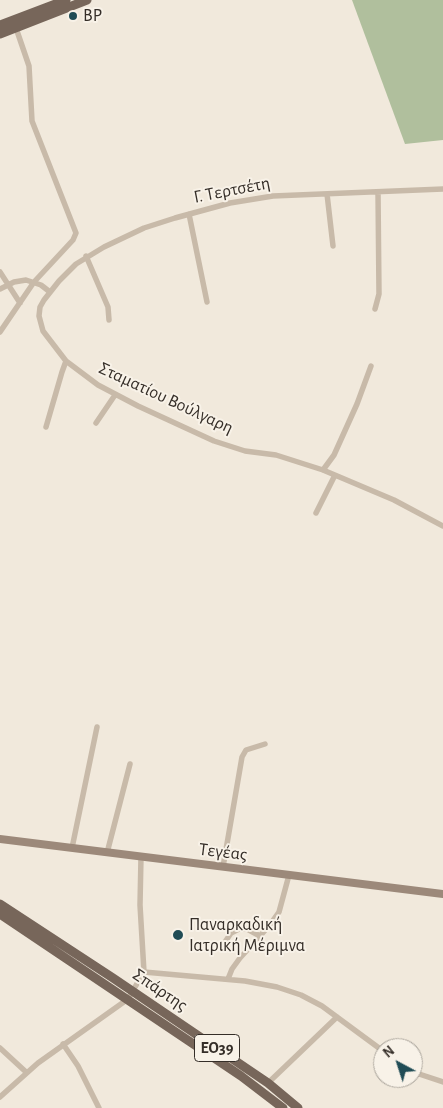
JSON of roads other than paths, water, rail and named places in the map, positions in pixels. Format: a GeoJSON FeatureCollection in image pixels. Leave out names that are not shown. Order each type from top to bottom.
{"type":"FeatureCollection","features":[{"type":"Feature","properties":{"kind":"main road"},"geometry":{"type":"LineString","coordinates":[[0,26],[66,0]]}},
{"type":"Feature","properties":{"kind":"main road"},"geometry":{"type":"LineString","coordinates":[[0,34],[87,0]]}},
{"type":"Feature","properties":{"kind":"main road","name":"Τεγέας"},"geometry":{"type":"LineString","coordinates":[[0,840],[443,894]]}},
{"type":"Feature","properties":{"kind":"main road","name":"Σπάρτης"},"geometry":{"type":"LineString","coordinates":[[0,904],[113,978],[130,996],[282,1108]]}},
{"type":"Feature","properties":{"kind":"main road","name":"Σπάρτης"},"geometry":{"type":"LineString","coordinates":[[0,914],[268,1083],[298,1108]]}},
{"type":"Feature","properties":{"kind":"street"},"geometry":{"type":"LineString","coordinates":[[0,332],[34,282],[70,243],[76,233],[32,121],[28,62],[16,28]]}},
{"type":"Feature","properties":{"kind":"street","name":"Γ. Τερτσέτη"},"geometry":{"type":"LineString","coordinates":[[50,292],[66,273],[86,256],[144,228],[189,214],[251,199],[274,196],[443,189]]}},
{"type":"Feature","properties":{"kind":"street"},"geometry":{"type":"LineString","coordinates":[[376,309],[379,294],[378,192]]}},
{"type":"Feature","properties":{"kind":"street"},"geometry":{"type":"LineString","coordinates":[[327,194],[333,246]]}},
{"type":"Feature","properties":{"kind":"street"},"geometry":{"type":"LineString","coordinates":[[189,214],[207,302]]}},
{"type":"Feature","properties":{"kind":"street"},"geometry":{"type":"LineString","coordinates":[[86,256],[108,307],[109,320]]}},
{"type":"Feature","properties":{"kind":"street"},"geometry":{"type":"LineString","coordinates":[[0,272],[20,303]]}},
{"type":"Feature","properties":{"kind":"street"},"geometry":{"type":"LineString","coordinates":[[0,289],[23,280],[41,285],[50,292]]}},
{"type":"Feature","properties":{"kind":"street","name":"Σταματίου Βούλγαρη"},"geometry":{"type":"LineString","coordinates":[[50,292],[40,307],[41,326],[66,362],[90,380],[115,394],[214,441],[245,451],[282,457],[323,470],[394,500],[443,526]]}},
{"type":"Feature","properties":{"kind":"street"},"geometry":{"type":"LineString","coordinates":[[46,427],[66,362]]}},
{"type":"Feature","properties":{"kind":"street"},"geometry":{"type":"LineString","coordinates":[[323,470],[334,456],[357,404],[371,366]]}},
{"type":"Feature","properties":{"kind":"street"},"geometry":{"type":"LineString","coordinates":[[96,423],[115,394]]}},
{"type":"Feature","properties":{"kind":"street"},"geometry":{"type":"LineString","coordinates":[[316,513],[335,475]]}},
{"type":"Feature","properties":{"kind":"street"},"geometry":{"type":"LineString","coordinates":[[72,848],[97,727]]}},
{"type":"Feature","properties":{"kind":"street"},"geometry":{"type":"LineString","coordinates":[[223,867],[242,757],[246,750],[265,744]]}},
{"type":"Feature","properties":{"kind":"street"},"geometry":{"type":"LineString","coordinates":[[107,852],[130,764]]}},
{"type":"Feature","properties":{"kind":"street"},"geometry":{"type":"LineString","coordinates":[[0,1097],[26,1072],[130,996],[144,972],[140,905],[141,857]]}},
{"type":"Feature","properties":{"kind":"street"},"geometry":{"type":"LineString","coordinates":[[228,980],[232,969],[279,912],[290,875]]}},
{"type":"Feature","properties":{"kind":"street"},"geometry":{"type":"LineString","coordinates":[[225,942],[231,933],[239,929],[247,929],[260,936]]}},
{"type":"Feature","properties":{"kind":"street"},"geometry":{"type":"LineString","coordinates":[[144,972],[256,982],[277,987],[301,995],[322,1006],[373,1044]]}},
{"type":"Feature","properties":{"kind":"street"},"geometry":{"type":"LineString","coordinates":[[268,1083],[337,1017]]}},
{"type":"Feature","properties":{"kind":"street"},"geometry":{"type":"LineString","coordinates":[[63,1044],[78,1066],[99,1108]]}},
{"type":"Feature","properties":{"kind":"street"},"geometry":{"type":"LineString","coordinates":[[0,1048],[26,1072]]}},
{"type":"Feature","properties":{"kind":"street"},"geometry":{"type":"LineString","coordinates":[[423,1075],[443,1082]]}},
{"type":"Feature","properties":{"kind":"place","name":"BP"},"geometry":{"type":"Point","coordinates":[73,16]}},
{"type":"Feature","properties":{"kind":"place","name":"Παναρκαδική Ιατρική Μέριμνα"},"geometry":{"type":"Point","coordinates":[178,935]}}]}
